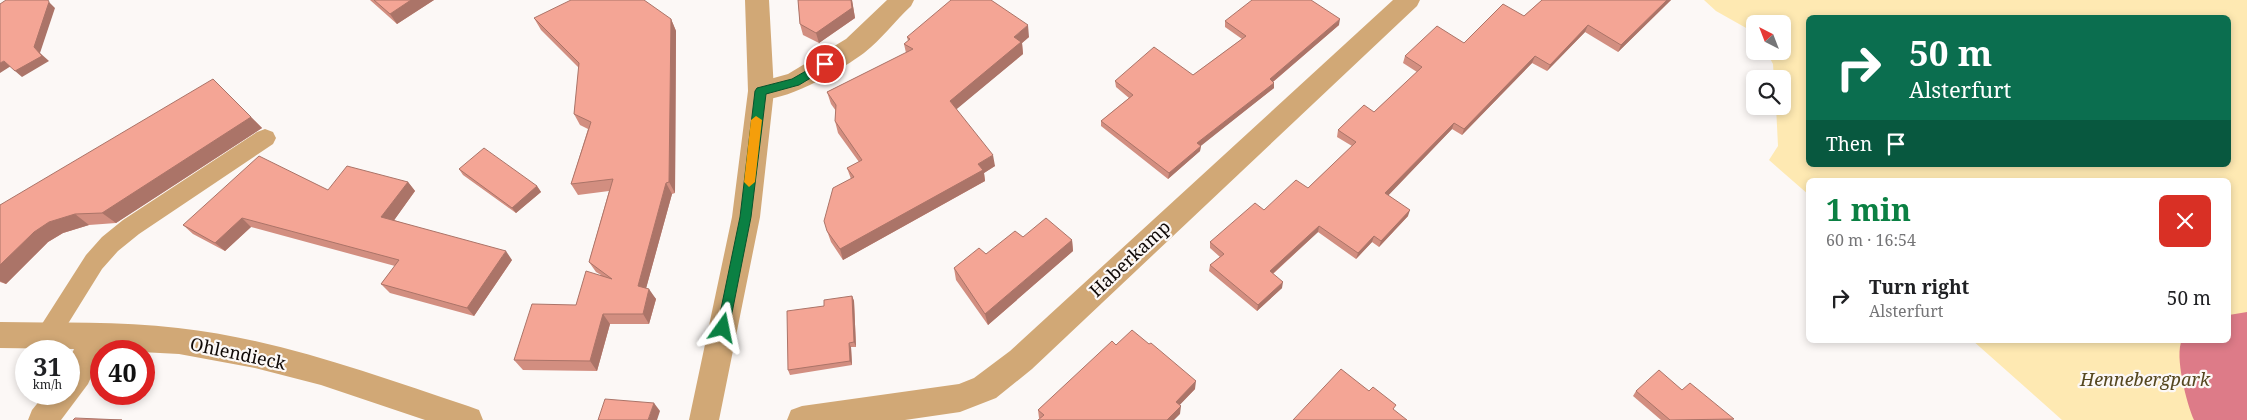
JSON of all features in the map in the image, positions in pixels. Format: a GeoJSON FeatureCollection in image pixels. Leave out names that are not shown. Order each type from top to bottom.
{"type":"FeatureCollection","features":[{"type":"Feature","properties":{"kind":"street"},"geometry":{"type":"LineString","coordinates":[[704,420],[746,217],[761,91],[757,0]]}},
{"type":"Feature","properties":{"kind":"street"},"geometry":{"type":"LineString","coordinates":[[761,91],[795,82],[855,46],[902,0]]}},
{"type":"Feature","properties":{"kind":"street","name":"Haberkamp"},"geometry":{"type":"LineString","coordinates":[[802,420],[960,398],[984,388],[1021,360],[1408,0]]}},
{"type":"Feature","properties":{"kind":"street","name":"Ohlendieck"},"geometry":{"type":"LineString","coordinates":[[0,335],[95,336],[179,341],[254,355],[321,372],[468,420]]}},
{"type":"Feature","properties":{"kind":"street"},"geometry":{"type":"LineString","coordinates":[[80,368],[95,336]]}},
{"type":"Feature","properties":{"kind":"street"},"geometry":{"type":"LineString","coordinates":[[43,420],[55,405]]}},
{"type":"Feature","properties":{"kind":"lane"},"geometry":{"type":"LineString","coordinates":[[48,335],[94,262],[110,244],[131,227],[265,138]]}},
{"type":"Feature","properties":{"kind":"green space","name":"Hennebergpark"},"geometry":{"type":"Polygon","coordinates":[[[1704,0],[2247,0],[2247,420],[2062,420],[1975,343],[2231,343],[2231,178],[1806,178],[1806,192],[1769,160],[1778,146],[1776,115],[1791,115],[1791,70],[1773,70],[1771,60],[1791,60],[1791,15],[1746,15],[1746,28],[1716,11],[1704,0]]]}},
{"type":"Feature","properties":{"kind":"shaded area"},"geometry":{"type":"Polygon","coordinates":[[[2247,312],[2247,420],[2194,420],[2180,368],[2181,343],[2231,343],[2231,315],[2247,312]]]}},
{"type":"Feature","properties":{"kind":"building"},"geometry":{"type":"Polygon","coordinates":[[[6,0],[48,0],[49,2],[34,47],[42,56],[15,71],[4,61],[0,63],[0,4],[6,0]]]}},
{"type":"Feature","properties":{"kind":"building"},"geometry":{"type":"Polygon","coordinates":[[[374,0],[411,0],[390,14],[374,0]]]}},
{"type":"Feature","properties":{"kind":"building"},"geometry":{"type":"Polygon","coordinates":[[[571,0],[644,0],[671,19],[669,182],[666,183],[638,286],[649,289],[643,314],[603,314],[590,361],[514,360],[532,304],[576,305],[586,271],[612,279],[589,262],[613,179],[571,184],[591,122],[574,114],[579,63],[534,18],[571,0]]]}},
{"type":"Feature","properties":{"kind":"building"},"geometry":{"type":"Polygon","coordinates":[[[798,0],[851,0],[852,8],[816,33],[800,24],[798,0]]]}},
{"type":"Feature","properties":{"kind":"building"},"geometry":{"type":"Polygon","coordinates":[[[951,0],[991,0],[1028,25],[1014,37],[1021,42],[950,101],[993,155],[978,164],[983,170],[840,249],[827,231],[824,221],[833,188],[854,177],[847,168],[862,160],[835,121],[836,105],[827,92],[913,49],[904,44],[910,39],[907,37],[951,0]]]}},
{"type":"Feature","properties":{"kind":"building"},"geometry":{"type":"Polygon","coordinates":[[[1252,0],[1311,0],[1340,19],[1270,79],[1274,83],[1197,143],[1201,146],[1169,173],[1101,121],[1133,95],[1115,81],[1154,47],[1193,75],[1246,36],[1225,21],[1252,0]]]}},
{"type":"Feature","properties":{"kind":"building"},"geometry":{"type":"Polygon","coordinates":[[[1542,0],[1667,0],[1621,45],[1588,25],[1550,65],[1535,56],[1464,129],[1454,123],[1385,193],[1410,210],[1381,241],[1374,236],[1358,253],[1319,226],[1270,271],[1283,282],[1258,305],[1210,265],[1224,254],[1210,242],[1255,203],[1264,210],[1296,180],[1308,188],[1356,142],[1338,130],[1364,105],[1374,112],[1422,67],[1405,56],[1437,26],[1464,43],[1503,4],[1524,16],[1542,0]]]}},
{"type":"Feature","properties":{"kind":"building"},"geometry":{"type":"Polygon","coordinates":[[[213,79],[251,117],[102,213],[75,214],[49,222],[34,232],[0,265],[0,205],[213,79]]]}},
{"type":"Feature","properties":{"kind":"building"},"geometry":{"type":"Polygon","coordinates":[[[484,148],[537,186],[512,208],[459,169],[484,148]]]}},
{"type":"Feature","properties":{"kind":"building"},"geometry":{"type":"Polygon","coordinates":[[[259,156],[328,190],[347,166],[408,182],[381,217],[506,251],[467,308],[381,284],[399,260],[242,218],[215,243],[183,225],[259,156]]]}},
{"type":"Feature","properties":{"kind":"building"},"geometry":{"type":"Polygon","coordinates":[[[1046,218],[1072,240],[985,314],[954,268],[979,248],[986,254],[1015,231],[1023,237],[1046,218]]]}},
{"type":"Feature","properties":{"kind":"building"},"geometry":{"type":"Polygon","coordinates":[[[852,296],[854,342],[849,343],[850,361],[788,370],[787,311],[824,306],[824,300],[852,296]]]}},
{"type":"Feature","properties":{"kind":"building"},"geometry":{"type":"Polygon","coordinates":[[[1132,330],[1149,344],[1151,343],[1196,381],[1176,402],[1181,406],[1167,420],[1038,420],[1044,415],[1038,410],[1112,341],[1116,345],[1132,330]]]}},
{"type":"Feature","properties":{"kind":"building"},"geometry":{"type":"Polygon","coordinates":[[[1341,369],[1369,391],[1373,387],[1396,405],[1393,409],[1407,420],[1293,420],[1341,369]]]}},
{"type":"Feature","properties":{"kind":"building"},"geometry":{"type":"Polygon","coordinates":[[[1659,370],[1682,390],[1690,383],[1734,419],[1670,420],[1636,391],[1659,370]]]}},
{"type":"Feature","properties":{"kind":"building"},"geometry":{"type":"Polygon","coordinates":[[[605,399],[654,403],[648,420],[598,420],[605,399]]]}},
{"type":"Feature","properties":{"kind":"building"},"geometry":{"type":"Polygon","coordinates":[[[75,418],[122,420],[73,420],[75,418]]]}},
{"type":"Feature","properties":{"kind":"slow traffic"},"geometry":{"type":"LineString","coordinates":[[749,182],[756,120]]}},
{"type":"Feature","properties":{"kind":"route"},"geometry":{"type":"LineString","coordinates":[[723,328],[746,217],[754,137],[761,91],[795,82],[825,64]]}}]}
